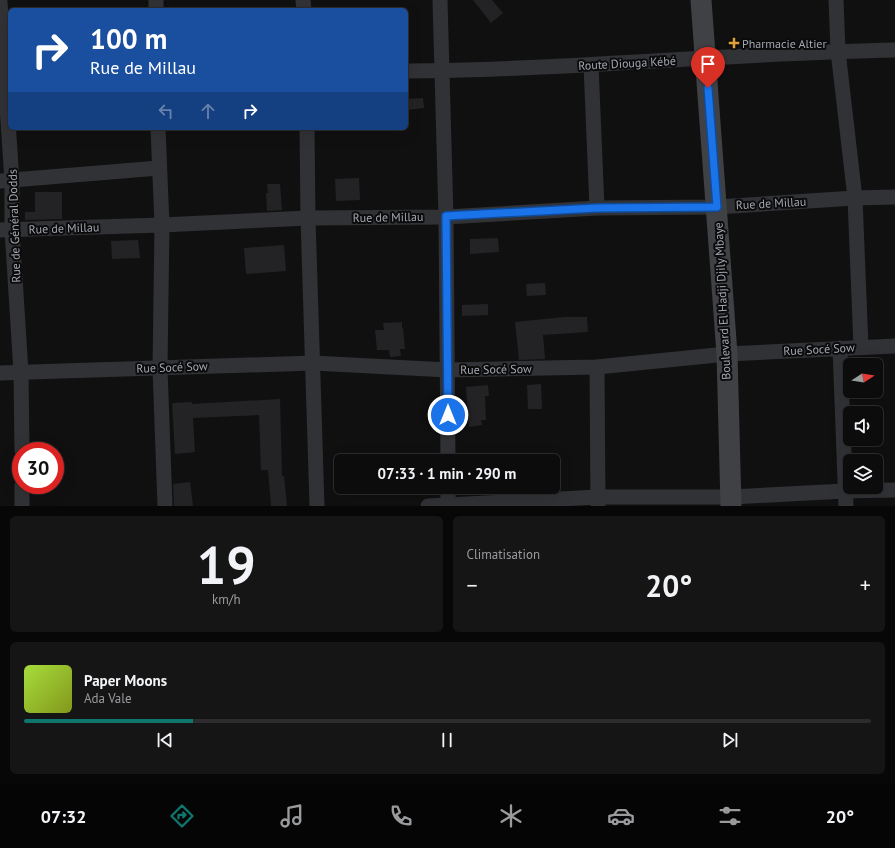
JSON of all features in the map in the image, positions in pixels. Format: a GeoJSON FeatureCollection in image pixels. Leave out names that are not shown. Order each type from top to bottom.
{"type":"FeatureCollection","features":[{"type":"Feature","properties":{"kind":"main road","name":"Boulevard El Hadji Djily Mbaye"},"geometry":{"type":"LineString","coordinates":[[701,0],[727,354],[731,502]]}},
{"type":"Feature","properties":{"kind":"street"},"geometry":{"type":"LineString","coordinates":[[440,0],[446,216],[448,454]]}},
{"type":"Feature","properties":{"kind":"street"},"geometry":{"type":"LineString","coordinates":[[836,0],[838,51],[855,198],[862,347]]}},
{"type":"Feature","properties":{"kind":"street","name":"Rue de Général Dodds"},"geometry":{"type":"LineString","coordinates":[[0,2],[5,80],[6,230],[21,372],[22,442]]}},
{"type":"Feature","properties":{"kind":"street","name":"Route Diouga Kébé"},"geometry":{"type":"LineString","coordinates":[[408,71],[591,65],[838,51],[895,50]]}},
{"type":"Feature","properties":{"kind":"street"},"geometry":{"type":"LineString","coordinates":[[591,65],[597,208]]}},
{"type":"Feature","properties":{"kind":"street"},"geometry":{"type":"LineString","coordinates":[[158,130],[162,225],[160,368],[165,506]]}},
{"type":"Feature","properties":{"kind":"street"},"geometry":{"type":"LineString","coordinates":[[307,130],[308,218],[317,506]]}},
{"type":"Feature","properties":{"kind":"street"},"geometry":{"type":"LineString","coordinates":[[6,181],[159,168]]}},
{"type":"Feature","properties":{"kind":"street","name":"Rue de Millau"},"geometry":{"type":"LineString","coordinates":[[6,230],[308,218],[446,216],[597,208],[717,207],[855,198],[895,198]]}},
{"type":"Feature","properties":{"kind":"street","name":"Rue Socé Sow"},"geometry":{"type":"LineString","coordinates":[[0,373],[313,363],[448,370],[598,367],[727,354],[895,346]]}},
{"type":"Feature","properties":{"kind":"street"},"geometry":{"type":"LineString","coordinates":[[840,348],[844,454]]}},
{"type":"Feature","properties":{"kind":"street"},"geometry":{"type":"LineString","coordinates":[[598,367],[598,502]]}},
{"type":"Feature","properties":{"kind":"street"},"geometry":{"type":"LineString","coordinates":[[883,490],[895,490]]}},
{"type":"Feature","properties":{"kind":"street"},"geometry":{"type":"LineString","coordinates":[[428,506],[598,502],[731,502],[843,491]]}},
{"type":"Feature","properties":{"kind":"street"},"geometry":{"type":"LineString","coordinates":[[22,494],[22,506]]}},
{"type":"Feature","properties":{"kind":"street"},"geometry":{"type":"LineString","coordinates":[[448,494],[448,506]]}},
{"type":"Feature","properties":{"kind":"street"},"geometry":{"type":"LineString","coordinates":[[845,494],[846,506]]}},
{"type":"Feature","properties":{"kind":"building"},"geometry":{"type":"Polygon","coordinates":[[[473,0],[492,0],[503,13],[491,23],[473,0]]]}},
{"type":"Feature","properties":{"kind":"building"},"geometry":{"type":"Polygon","coordinates":[[[423,98],[424,108],[408,110],[408,99],[423,98]]]}},
{"type":"Feature","properties":{"kind":"building"},"geometry":{"type":"Polygon","coordinates":[[[359,178],[360,200],[336,201],[335,179],[359,178]]]}},
{"type":"Feature","properties":{"kind":"building"},"geometry":{"type":"Polygon","coordinates":[[[267,184],[280,184],[282,210],[267,211],[267,184]]]}},
{"type":"Feature","properties":{"kind":"building"},"geometry":{"type":"Polygon","coordinates":[[[35,192],[62,192],[62,219],[25,220],[25,212],[35,212],[35,192]]]}},
{"type":"Feature","properties":{"kind":"building"},"geometry":{"type":"Polygon","coordinates":[[[498,238],[499,252],[470,254],[470,239],[498,238]]]}},
{"type":"Feature","properties":{"kind":"building"},"geometry":{"type":"Polygon","coordinates":[[[138,240],[140,258],[112,259],[111,241],[138,240]]]}},
{"type":"Feature","properties":{"kind":"building"},"geometry":{"type":"Polygon","coordinates":[[[284,245],[286,271],[246,274],[244,248],[284,245]]]}},
{"type":"Feature","properties":{"kind":"building"},"geometry":{"type":"Polygon","coordinates":[[[545,283],[546,295],[527,296],[526,284],[545,283]]]}},
{"type":"Feature","properties":{"kind":"building"},"geometry":{"type":"Polygon","coordinates":[[[488,304],[488,315],[462,316],[462,305],[488,304]]]}},
{"type":"Feature","properties":{"kind":"building"},"geometry":{"type":"Polygon","coordinates":[[[564,317],[587,317],[588,332],[543,335],[545,359],[519,360],[515,322],[564,317]]]}},
{"type":"Feature","properties":{"kind":"building"},"geometry":{"type":"Polygon","coordinates":[[[402,322],[405,349],[400,349],[401,356],[390,357],[389,350],[377,350],[375,330],[384,330],[383,323],[402,322]]]}},
{"type":"Feature","properties":{"kind":"building"},"geometry":{"type":"Polygon","coordinates":[[[541,384],[542,409],[528,409],[527,385],[541,384]]]}},
{"type":"Feature","properties":{"kind":"building"},"geometry":{"type":"Polygon","coordinates":[[[488,385],[489,396],[485,396],[486,420],[481,420],[482,425],[469,427],[466,387],[488,385]]]}},
{"type":"Feature","properties":{"kind":"building"},"geometry":{"type":"Polygon","coordinates":[[[280,399],[282,476],[284,476],[287,506],[271,506],[268,470],[261,470],[259,415],[193,418],[195,452],[175,454],[172,403],[192,402],[192,404],[280,399]]]}},
{"type":"Feature","properties":{"kind":"building"},"geometry":{"type":"Polygon","coordinates":[[[190,482],[193,506],[174,506],[173,484],[190,482]]]}},
{"type":"Feature","properties":{"kind":"place","name":"Pharmacie Altier"},"geometry":{"type":"Point","coordinates":[734,43]}},
{"type":"Feature","properties":{"kind":"route"},"geometry":{"type":"LineString","coordinates":[[448,415],[446,216],[597,208],[717,207],[708,88]]}}]}
